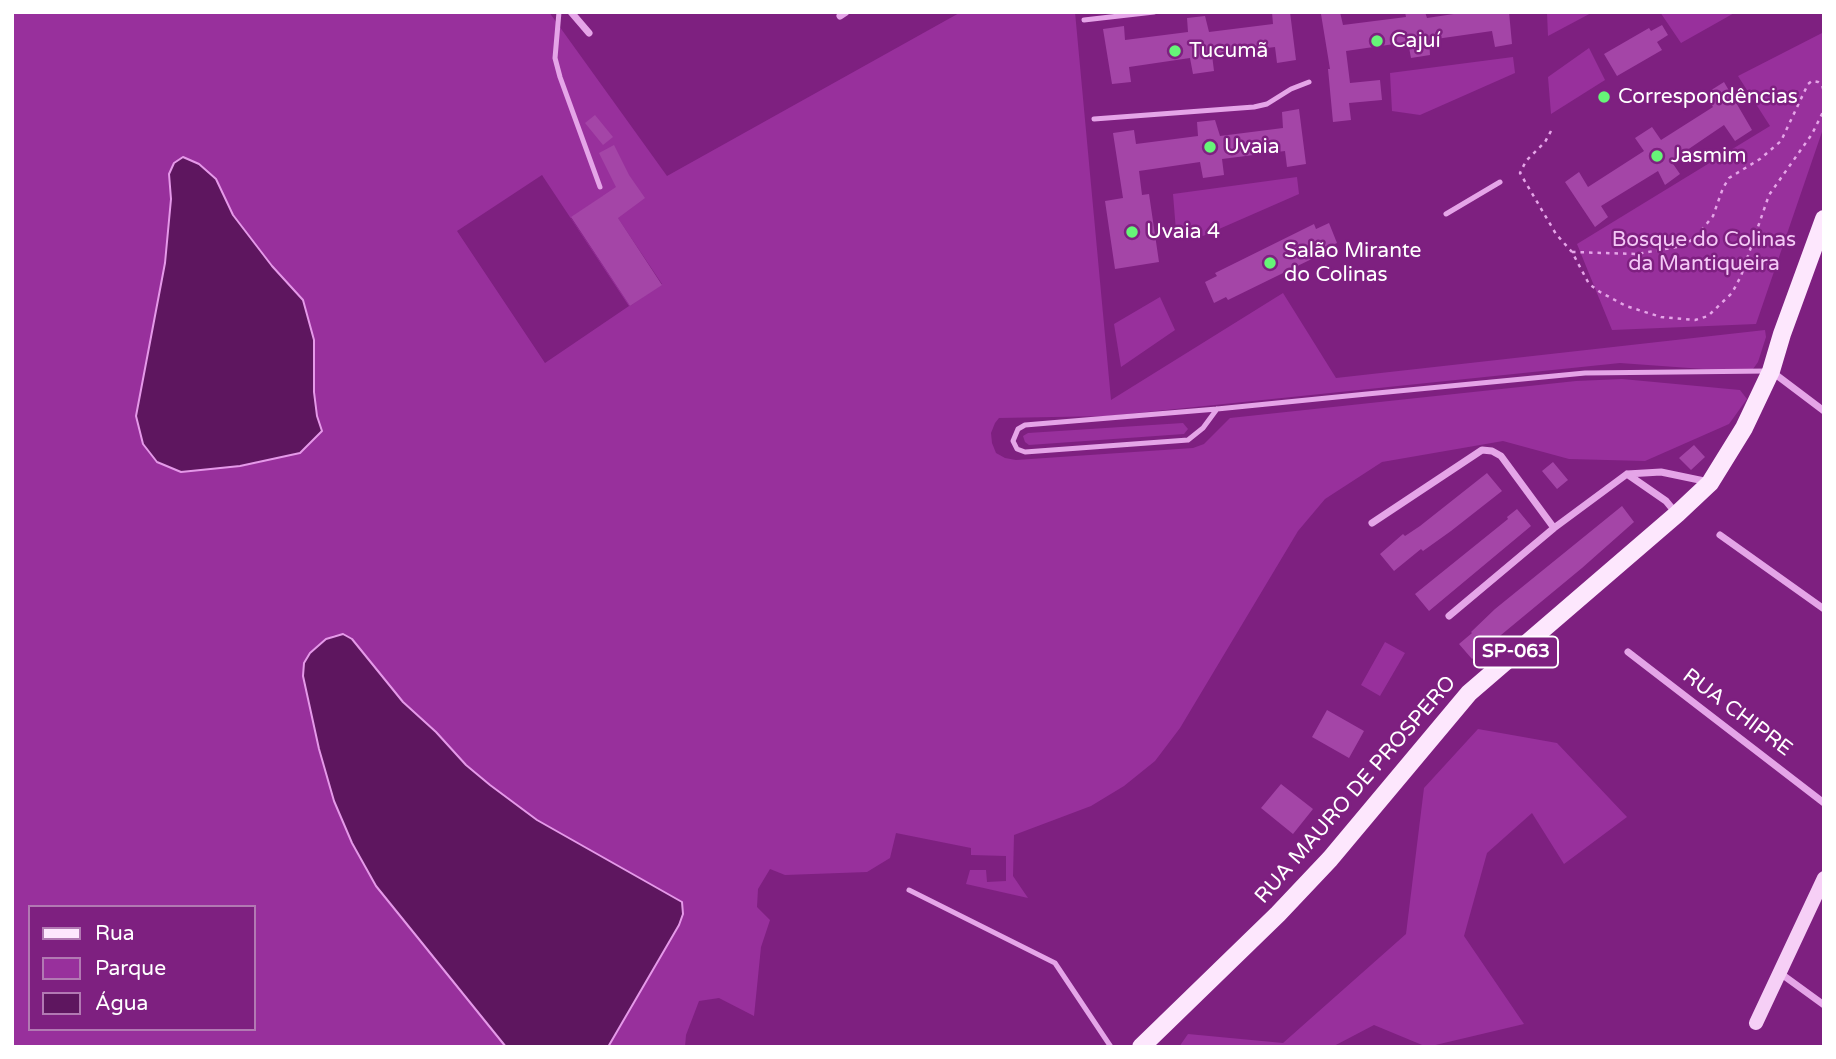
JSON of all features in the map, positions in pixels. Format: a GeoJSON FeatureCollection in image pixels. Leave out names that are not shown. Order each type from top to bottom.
{"type":"FeatureCollection","features":[{"type":"Feature","properties":{"kind":"main road","name":"RUA MAURO DE PROSPERO"},"geometry":{"type":"LineString","coordinates":[[1141,1047],[1278,914],[1330,859],[1469,693],[1677,514],[1710,482],[1744,428],[1771,371],[1824,219]]}},
{"type":"Feature","properties":{"kind":"street"},"geometry":{"type":"LineString","coordinates":[[571,12],[589,33]]}},
{"type":"Feature","properties":{"kind":"street"},"geometry":{"type":"LineString","coordinates":[[1771,371],[1824,411]]}},
{"type":"Feature","properties":{"kind":"street"},"geometry":{"type":"LineString","coordinates":[[1372,523],[1482,450],[1501,456],[1555,528]]}},
{"type":"Feature","properties":{"kind":"street"},"geometry":{"type":"LineString","coordinates":[[1449,616],[1555,528],[1627,474],[1661,472],[1710,482]]}},
{"type":"Feature","properties":{"kind":"street"},"geometry":{"type":"LineString","coordinates":[[1627,474],[1667,501],[1677,514]]}},
{"type":"Feature","properties":{"kind":"street"},"geometry":{"type":"LineString","coordinates":[[1720,535],[1824,609]]}},
{"type":"Feature","properties":{"kind":"street","name":"RUA CHIPRE"},"geometry":{"type":"LineString","coordinates":[[1628,652],[1824,803]]}},
{"type":"Feature","properties":{"kind":"street"},"geometry":{"type":"LineString","coordinates":[[1756,1023],[1824,878]]}},
{"type":"Feature","properties":{"kind":"street"},"geometry":{"type":"LineString","coordinates":[[1780,973],[1824,1005]]}},
{"type":"Feature","properties":{"kind":"lane"},"geometry":{"type":"LineString","coordinates":[[559,12],[555,58],[600,187]]}},
{"type":"Feature","properties":{"kind":"lane"},"geometry":{"type":"LineString","coordinates":[[1084,20],[1154,12]]}},
{"type":"Feature","properties":{"kind":"lane"},"geometry":{"type":"LineString","coordinates":[[1094,119],[1254,107],[1266,104],[1309,82]]}},
{"type":"Feature","properties":{"kind":"lane"},"geometry":{"type":"LineString","coordinates":[[1446,214],[1500,182]]}},
{"type":"Feature","properties":{"kind":"lane"},"geometry":{"type":"LineString","coordinates":[[1217,410],[1203,428],[1188,440],[1025,452],[1017,449],[1013,441],[1017,429],[1026,425],[1217,410],[1585,373],[1771,371]]}},
{"type":"Feature","properties":{"kind":"lane"},"geometry":{"type":"LineString","coordinates":[[909,890],[1055,963],[1111,1047]]}},
{"type":"Feature","properties":{"kind":"path"},"geometry":{"type":"LineString","coordinates":[[1572,251],[1637,254],[1682,246],[1695,238],[1713,216],[1729,178],[1766,155],[1782,141],[1808,84],[1812,81],[1818,82],[1824,92]]}},
{"type":"Feature","properties":{"kind":"path"},"geometry":{"type":"LineString","coordinates":[[1551,131],[1545,142],[1526,161],[1520,173],[1556,234],[1572,251],[1590,284],[1626,306],[1679,320],[1695,320],[1708,316],[1732,293],[1741,276],[1769,195],[1812,134],[1824,110]]}},
{"type":"Feature","properties":{"kind":"green space"},"geometry":{"type":"Polygon","coordinates":[[[12,12],[549,12],[667,176],[961,12],[1075,12],[1111,400],[1283,293],[1336,378],[1765,330],[1766,337],[1758,362],[1753,369],[1745,372],[1620,363],[1108,416],[999,418],[991,433],[996,453],[1016,460],[1193,448],[1204,444],[1230,418],[1576,381],[1622,379],[1740,390],[1747,399],[1729,424],[1645,461],[1569,459],[1503,441],[1382,462],[1325,499],[1298,531],[1180,728],[1155,761],[1124,786],[1091,806],[1014,835],[1013,876],[1028,898],[966,884],[970,870],[986,870],[987,882],[1006,881],[1006,856],[971,855],[971,848],[896,833],[890,858],[867,872],[785,875],[770,869],[758,889],[757,907],[770,920],[761,947],[754,1016],[719,998],[699,1001],[686,1035],[685,1047],[608,1047],[679,925],[682,902],[537,820],[490,785],[403,702],[365,655],[343,634],[334,635],[317,646],[303,676],[334,801],[506,1047],[12,1047],[12,12]],[[169,174],[171,199],[165,263],[181,472],[240,466],[300,453],[321,431],[314,392],[314,340],[303,300],[272,266],[233,215],[216,179],[169,174]],[[542,175],[457,231],[545,363],[629,306],[542,175]],[[603,196],[571,218],[630,306],[662,284],[603,196]]]}},
{"type":"Feature","properties":{"kind":"green space"},"geometry":{"type":"Polygon","coordinates":[[[1547,12],[1593,12],[1548,36],[1547,12]]]}},
{"type":"Feature","properties":{"kind":"green space"},"geometry":{"type":"Polygon","coordinates":[[[1660,12],[1736,12],[1681,43],[1660,12]]]}},
{"type":"Feature","properties":{"kind":"green space","name":"Bosque do Colinas da Mantiqueira"},"geometry":{"type":"Polygon","coordinates":[[[1824,32],[1824,126],[1756,324],[1612,330],[1577,244],[1770,126],[1738,76],[1824,32]]]}},
{"type":"Feature","properties":{"kind":"green space"},"geometry":{"type":"Polygon","coordinates":[[[1589,48],[1605,80],[1551,114],[1548,77],[1589,48]]]}},
{"type":"Feature","properties":{"kind":"green space"},"geometry":{"type":"Polygon","coordinates":[[[1513,57],[1515,73],[1420,115],[1392,111],[1390,73],[1513,57]]]}},
{"type":"Feature","properties":{"kind":"green space"},"geometry":{"type":"Polygon","coordinates":[[[1297,177],[1299,194],[1203,236],[1176,231],[1173,194],[1297,177]]]}},
{"type":"Feature","properties":{"kind":"green space"},"geometry":{"type":"Polygon","coordinates":[[[1160,297],[1175,330],[1121,367],[1114,324],[1160,297]]]}},
{"type":"Feature","properties":{"kind":"green space"},"geometry":{"type":"Polygon","coordinates":[[[1183,423],[1188,429],[1184,434],[1029,445],[1023,436],[1028,433],[1183,423]]]}},
{"type":"Feature","properties":{"kind":"green space"},"geometry":{"type":"Polygon","coordinates":[[[1385,642],[1405,653],[1380,696],[1361,685],[1385,642]]]}},
{"type":"Feature","properties":{"kind":"green space"},"geometry":{"type":"Polygon","coordinates":[[[1478,729],[1557,743],[1627,817],[1564,864],[1532,813],[1487,853],[1464,936],[1524,1024],[1427,1047],[1374,1025],[1332,1047],[1179,1047],[1188,1034],[1283,1043],[1406,934],[1424,788],[1478,729]]]}},
{"type":"Feature","properties":{"kind":"water"},"geometry":{"type":"Polygon","coordinates":[[[183,157],[199,164],[216,179],[233,215],[272,266],[303,300],[314,340],[314,392],[322,431],[300,453],[240,466],[181,472],[157,462],[143,444],[136,416],[165,263],[171,199],[169,174],[174,163],[183,157]]]}},
{"type":"Feature","properties":{"kind":"water"},"geometry":{"type":"Polygon","coordinates":[[[343,634],[352,639],[403,702],[490,785],[537,820],[682,902],[683,914],[679,925],[608,1047],[506,1047],[376,886],[352,843],[334,801],[303,676],[304,663],[310,653],[326,639],[343,634]]]}},
{"type":"Feature","properties":{"kind":"building","name":"Tucumã"},"geometry":{"type":"Polygon","coordinates":[[[1272,12],[1290,12],[1296,60],[1277,63],[1275,47],[1212,55],[1214,71],[1193,74],[1190,58],[1129,67],[1131,82],[1112,84],[1103,29],[1124,26],[1125,40],[1188,32],[1187,18],[1205,16],[1209,32],[1273,24],[1272,12]]]}},
{"type":"Feature","properties":{"kind":"building","name":"Cajuí"},"geometry":{"type":"Polygon","coordinates":[[[1340,12],[1343,25],[1406,17],[1405,12],[1425,12],[1427,18],[1467,12],[1509,12],[1512,44],[1495,47],[1492,31],[1429,40],[1430,55],[1411,58],[1408,42],[1346,51],[1350,83],[1380,80],[1382,100],[1349,103],[1351,120],[1333,122],[1330,69],[1321,14],[1340,12]]]}},
{"type":"Feature","properties":{"kind":"building"},"geometry":{"type":"Polygon","coordinates":[[[1662,25],[1668,35],[1657,42],[1662,50],[1617,76],[1604,54],[1649,28],[1651,31],[1662,25]]]}},
{"type":"Feature","properties":{"kind":"building","name":"Jasmim"},"geometry":{"type":"Polygon","coordinates":[[[1724,82],[1752,130],[1735,141],[1724,125],[1671,161],[1680,174],[1665,185],[1658,171],[1601,206],[1608,217],[1595,227],[1565,182],[1579,172],[1588,187],[1644,151],[1635,138],[1652,127],[1661,140],[1713,107],[1705,94],[1724,82]]]}},
{"type":"Feature","properties":{"kind":"building","name":"Uvaia"},"geometry":{"type":"Polygon","coordinates":[[[1299,109],[1306,164],[1287,167],[1285,151],[1222,159],[1224,175],[1203,178],[1200,162],[1139,171],[1142,195],[1149,194],[1159,262],[1115,269],[1105,201],[1123,198],[1113,133],[1134,130],[1136,144],[1198,136],[1197,122],[1215,120],[1220,136],[1283,128],[1282,112],[1299,109]]]}},
{"type":"Feature","properties":{"kind":"building"},"geometry":{"type":"Polygon","coordinates":[[[595,115],[613,137],[603,145],[585,123],[595,115]]]}},
{"type":"Feature","properties":{"kind":"building"},"geometry":{"type":"Polygon","coordinates":[[[614,145],[629,175],[645,198],[618,218],[662,285],[630,306],[571,217],[616,187],[599,153],[614,145]]]}},
{"type":"Feature","properties":{"kind":"building","name":"Salão Mirante do Colinas"},"geometry":{"type":"Polygon","coordinates":[[[1329,223],[1337,243],[1324,249],[1326,252],[1228,300],[1226,297],[1214,303],[1205,282],[1217,276],[1215,273],[1314,224],[1316,229],[1329,223]]]}},
{"type":"Feature","properties":{"kind":"building"},"geometry":{"type":"Polygon","coordinates":[[[1694,445],[1705,457],[1691,470],[1679,458],[1694,445]]]}},
{"type":"Feature","properties":{"kind":"building"},"geometry":{"type":"Polygon","coordinates":[[[1553,462],[1568,480],[1557,489],[1542,471],[1553,462]]]}},
{"type":"Feature","properties":{"kind":"building"},"geometry":{"type":"Polygon","coordinates":[[[1487,473],[1502,491],[1394,571],[1380,554],[1487,473]]]}},
{"type":"Feature","properties":{"kind":"building"},"geometry":{"type":"Polygon","coordinates":[[[1622,506],[1634,522],[1472,659],[1459,644],[1495,609],[1622,506]]]}},
{"type":"Feature","properties":{"kind":"building"},"geometry":{"type":"Polygon","coordinates":[[[1517,509],[1531,526],[1429,611],[1415,594],[1517,509]]]}},
{"type":"Feature","properties":{"kind":"building"},"geometry":{"type":"Polygon","coordinates":[[[1327,710],[1364,731],[1349,758],[1312,737],[1327,710]]]}},
{"type":"Feature","properties":{"kind":"building"},"geometry":{"type":"Polygon","coordinates":[[[1281,784],[1313,809],[1293,834],[1261,808],[1281,784]]]}},
{"type":"Feature","properties":{"kind":"place","name":"Cajuí"},"geometry":{"type":"Point","coordinates":[1377,41]}},
{"type":"Feature","properties":{"kind":"place","name":"Tucumã"},"geometry":{"type":"Point","coordinates":[1175,51]}},
{"type":"Feature","properties":{"kind":"place","name":"Correspondências"},"geometry":{"type":"Point","coordinates":[1604,97]}},
{"type":"Feature","properties":{"kind":"place","name":"Uvaia"},"geometry":{"type":"Point","coordinates":[1210,147]}},
{"type":"Feature","properties":{"kind":"place","name":"Jasmim"},"geometry":{"type":"Point","coordinates":[1657,156]}},
{"type":"Feature","properties":{"kind":"place","name":"Uvaia 4"},"geometry":{"type":"Point","coordinates":[1132,232]}},
{"type":"Feature","properties":{"kind":"place","name":"Salão Mirante do Colinas"},"geometry":{"type":"Point","coordinates":[1270,263]}}]}
